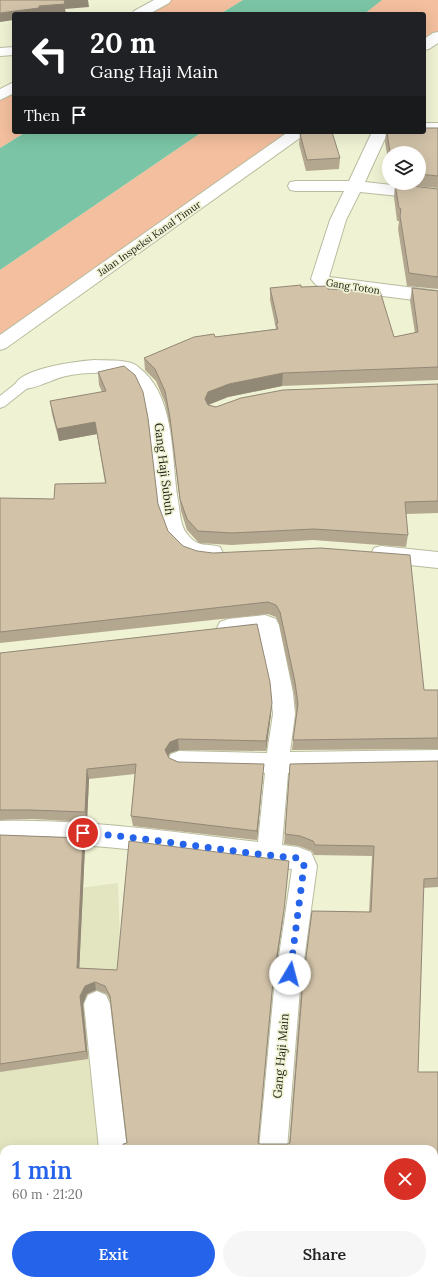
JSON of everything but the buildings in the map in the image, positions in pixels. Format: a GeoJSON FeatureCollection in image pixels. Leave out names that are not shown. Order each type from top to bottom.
{"type":"FeatureCollection","features":[{"type":"Feature","properties":{"kind":"street"},"geometry":{"type":"LineString","coordinates":[[143,12],[164,0]]}},
{"type":"Feature","properties":{"kind":"street"},"geometry":{"type":"LineString","coordinates":[[426,45],[438,36]]}},
{"type":"Feature","properties":{"kind":"street"},"geometry":{"type":"LineString","coordinates":[[0,52],[12,51]]}},
{"type":"Feature","properties":{"kind":"street"},"geometry":{"type":"LineString","coordinates":[[0,95],[12,88]]}},
{"type":"Feature","properties":{"kind":"street"},"geometry":{"type":"LineString","coordinates":[[426,128],[438,128]]}},
{"type":"Feature","properties":{"kind":"street","name":"Jalan Inspeksi Kanal Timur"},"geometry":{"type":"LineString","coordinates":[[0,344],[295,134]]}},
{"type":"Feature","properties":{"kind":"street"},"geometry":{"type":"LineString","coordinates":[[355,186],[379,134]]}},
{"type":"Feature","properties":{"kind":"street"},"geometry":{"type":"LineString","coordinates":[[296,186],[355,186],[438,195]]}},
{"type":"Feature","properties":{"kind":"street","name":"Gang Toton"},"geometry":{"type":"LineString","coordinates":[[355,186],[338,220],[320,279],[322,281],[438,297]]}},
{"type":"Feature","properties":{"kind":"street","name":"Gang Haji Subuh"},"geometry":{"type":"LineString","coordinates":[[26,383],[72,367],[92,366],[128,368],[149,388],[156,408],[170,521],[178,538],[192,551],[233,554]]}},
{"type":"Feature","properties":{"kind":"street"},"geometry":{"type":"LineString","coordinates":[[366,553],[438,560]]}},
{"type":"Feature","properties":{"kind":"street"},"geometry":{"type":"LineString","coordinates":[[208,630],[268,625],[282,693],[284,714],[277,763],[269,855]]}},
{"type":"Feature","properties":{"kind":"street"},"geometry":{"type":"LineString","coordinates":[[179,761],[277,763],[438,760]]}},
{"type":"Feature","properties":{"kind":"street","name":"Gang Haji Main"},"geometry":{"type":"LineString","coordinates":[[0,832],[37,830],[98,834],[298,858],[302,860],[304,866],[287,989],[273,1145]]}},
{"type":"Feature","properties":{"kind":"street"},"geometry":{"type":"LineString","coordinates":[[97,1004],[113,1145]]}},
{"type":"Feature","properties":{"kind":"lane"},"geometry":{"type":"LineString","coordinates":[[0,403],[26,383]]}},
{"type":"Feature","properties":{"kind":"shaded area"},"geometry":{"type":"Polygon","coordinates":[[[164,0],[243,0],[223,12],[143,12],[164,0]]]}},
{"type":"Feature","properties":{"kind":"shaded area"},"geometry":{"type":"Polygon","coordinates":[[[243,0],[382,0],[367,12],[223,12],[243,0]]]}},
{"type":"Feature","properties":{"kind":"shaded area"},"geometry":{"type":"Polygon","coordinates":[[[381,0],[438,0],[438,36],[426,45],[426,12],[366,12],[381,0]]]}},
{"type":"Feature","properties":{"kind":"shaded area"},"geometry":{"type":"Polygon","coordinates":[[[12,88],[12,134],[23,134],[0,148],[0,96],[12,88]]]}},
{"type":"Feature","properties":{"kind":"shaded area"},"geometry":{"type":"Polygon","coordinates":[[[23,134],[199,134],[0,270],[0,148],[23,134]]]}},
{"type":"Feature","properties":{"kind":"shaded area"},"geometry":{"type":"Polygon","coordinates":[[[199,134],[295,134],[0,347],[0,270],[199,134]]]}},
{"type":"Feature","properties":{"kind":"shaded area"},"geometry":{"type":"Polygon","coordinates":[[[118,883],[127,1145],[0,1145],[0,898],[118,883]]]}},
{"type":"Feature","properties":{"kind":"route"},"geometry":{"type":"LineString","coordinates":[[83,833],[158,840],[247,853],[298,858],[302,860],[304,866],[290,974]]}}]}
